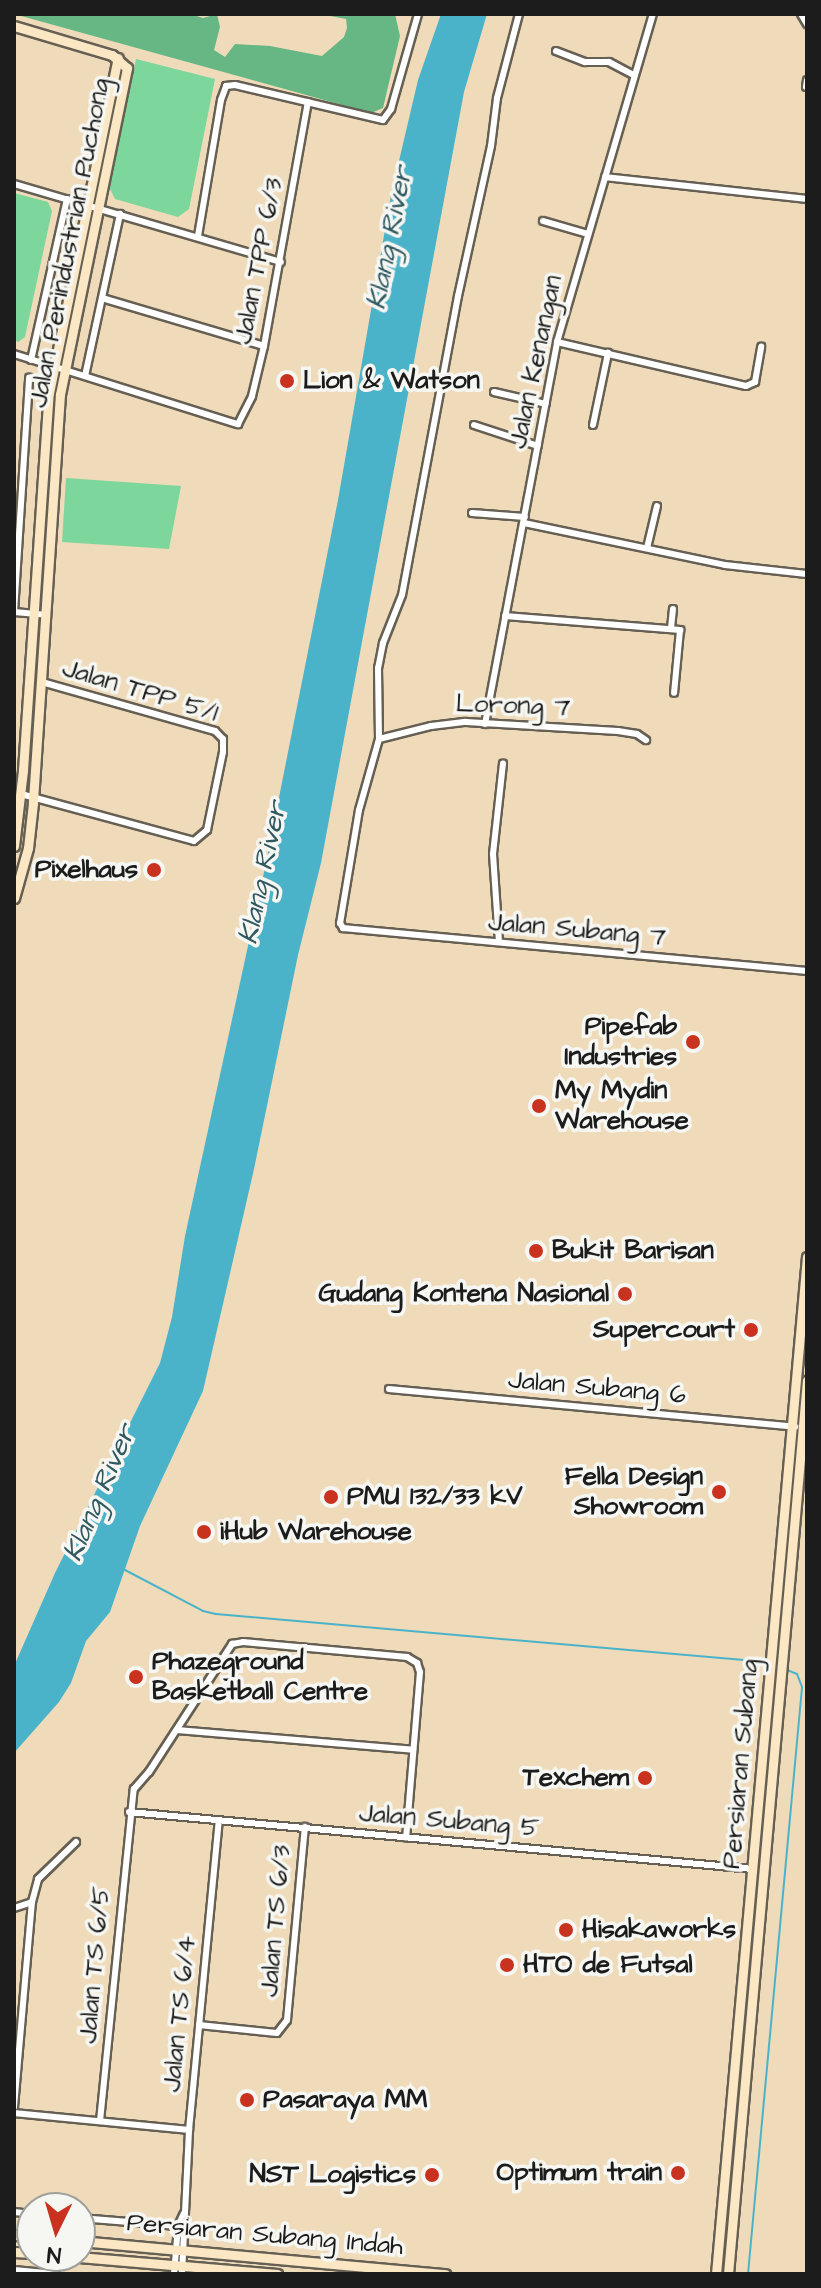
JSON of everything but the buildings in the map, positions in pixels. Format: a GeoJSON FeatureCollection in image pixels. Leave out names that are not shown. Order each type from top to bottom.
{"type":"FeatureCollection","features":[{"type":"Feature","properties":{"kind":"street"},"geometry":{"type":"LineString","coordinates":[[198,236],[226,86],[235,85],[383,120],[391,109],[418,14]]}},
{"type":"Feature","properties":{"kind":"street"},"geometry":{"type":"LineString","coordinates":[[379,739],[381,655],[402,595],[465,261],[491,146],[497,98],[519,14]]}},
{"type":"Feature","properties":{"kind":"street","name":"Jalan Kenangan"},"geometry":{"type":"LineString","coordinates":[[485,724],[557,342],[653,14]]}},
{"type":"Feature","properties":{"kind":"street"},"geometry":{"type":"LineString","coordinates":[[801,14],[807,24]]}},
{"type":"Feature","properties":{"kind":"street"},"geometry":{"type":"LineString","coordinates":[[14,26],[118,58]]}},
{"type":"Feature","properties":{"kind":"street"},"geometry":{"type":"LineString","coordinates":[[556,51],[585,62],[609,62],[633,75]]}},
{"type":"Feature","properties":{"kind":"street","name":"Jalan Perindustrian Puchong"},"geometry":{"type":"LineString","coordinates":[[14,846],[21,794],[53,366],[118,58]]}},
{"type":"Feature","properties":{"kind":"street","name":"Jalan Perindustrian Puchong"},"geometry":{"type":"LineString","coordinates":[[15,894],[17,877],[28,848],[34,797],[64,369],[127,68],[118,58]]}},
{"type":"Feature","properties":{"kind":"street"},"geometry":{"type":"LineString","coordinates":[[806,87],[807,80]]}},
{"type":"Feature","properties":{"kind":"street","name":"Jalan TPP 6/3"},"geometry":{"type":"LineString","coordinates":[[85,376],[238,424],[252,396],[264,346],[308,102]]}},
{"type":"Feature","properties":{"kind":"street"},"geometry":{"type":"LineString","coordinates":[[605,177],[807,199]]}},
{"type":"Feature","properties":{"kind":"street"},"geometry":{"type":"LineString","coordinates":[[14,184],[281,262]]}},
{"type":"Feature","properties":{"kind":"street"},"geometry":{"type":"LineString","coordinates":[[31,360],[67,199]]}},
{"type":"Feature","properties":{"kind":"street"},"geometry":{"type":"LineString","coordinates":[[14,354],[85,376],[120,214]]}},
{"type":"Feature","properties":{"kind":"street"},"geometry":{"type":"LineString","coordinates":[[543,221],[588,234]]}},
{"type":"Feature","properties":{"kind":"street"},"geometry":{"type":"LineString","coordinates":[[102,298],[264,346]]}},
{"type":"Feature","properties":{"kind":"street"},"geometry":{"type":"LineString","coordinates":[[557,342],[746,386],[755,382],[761,347]]}},
{"type":"Feature","properties":{"kind":"street"},"geometry":{"type":"LineString","coordinates":[[593,425],[608,353]]}},
{"type":"Feature","properties":{"kind":"street"},"geometry":{"type":"LineString","coordinates":[[29,377],[18,490],[14,612],[47,615]]}},
{"type":"Feature","properties":{"kind":"street"},"geometry":{"type":"LineString","coordinates":[[494,392],[546,404]]}},
{"type":"Feature","properties":{"kind":"street"},"geometry":{"type":"LineString","coordinates":[[474,425],[538,446]]}},
{"type":"Feature","properties":{"kind":"street"},"geometry":{"type":"LineString","coordinates":[[647,548],[657,506]]}},
{"type":"Feature","properties":{"kind":"street"},"geometry":{"type":"LineString","coordinates":[[472,513],[524,520],[725,565],[807,574]]}},
{"type":"Feature","properties":{"kind":"street"},"geometry":{"type":"LineString","coordinates":[[671,628],[673,609]]}},
{"type":"Feature","properties":{"kind":"street"},"geometry":{"type":"LineString","coordinates":[[505,616],[680,630],[674,693]]}},
{"type":"Feature","properties":{"kind":"street","name":"Jalan TPP 5/1"},"geometry":{"type":"LineString","coordinates":[[21,794],[194,841],[207,830],[224,745],[215,731],[42,682]]}},
{"type":"Feature","properties":{"kind":"street","name":"Lorong 7"},"geometry":{"type":"LineString","coordinates":[[379,739],[444,724],[485,724],[618,731],[637,734],[646,740]]}},
{"type":"Feature","properties":{"kind":"street","name":"Jalan Subang 7"},"geometry":{"type":"LineString","coordinates":[[379,739],[363,791],[346,875],[340,916],[343,928],[807,971]]}},
{"type":"Feature","properties":{"kind":"street"},"geometry":{"type":"LineString","coordinates":[[499,942],[493,854],[503,764]]}},
{"type":"Feature","properties":{"kind":"street","name":"Persiaran Subang"},"geometry":{"type":"LineString","coordinates":[[716,2274],[785,1649],[807,1257]]}},
{"type":"Feature","properties":{"kind":"street","name":"Persiaran Subang"},"geometry":{"type":"LineString","coordinates":[[728,2274],[773,1647],[798,1427],[807,1380]]}},
{"type":"Feature","properties":{"kind":"street","name":"Jalan Subang 6"},"geometry":{"type":"LineString","coordinates":[[389,1389],[798,1427]]}},
{"type":"Feature","properties":{"kind":"street","name":"Jalan TS 6/5"},"geometry":{"type":"LineString","coordinates":[[100,2121],[129,1812],[134,1789],[177,1730],[232,1644],[243,1642],[407,1657],[417,1663],[420,1672],[413,1750]]}},
{"type":"Feature","properties":{"kind":"street"},"geometry":{"type":"LineString","coordinates":[[177,1730],[413,1750],[406,1837]]}},
{"type":"Feature","properties":{"kind":"street","name":"Jalan Subang 5"},"geometry":{"type":"LineString","coordinates":[[129,1812],[759,1870]]}},
{"type":"Feature","properties":{"kind":"street","name":"Jalan TS 6/4"},"geometry":{"type":"LineString","coordinates":[[180,2250],[187,2226],[184,2213],[189,2130],[219,1820]]}},
{"type":"Feature","properties":{"kind":"street","name":"Jalan TS 6/3"},"geometry":{"type":"LineString","coordinates":[[199,2025],[277,2033],[287,2020],[305,1827]]}},
{"type":"Feature","properties":{"kind":"street"},"geometry":{"type":"LineString","coordinates":[[76,1842],[38,1879],[32,1902],[14,2110],[189,2130]]}},
{"type":"Feature","properties":{"kind":"street"},"geometry":{"type":"LineString","coordinates":[[14,1908],[32,1902]]}},
{"type":"Feature","properties":{"kind":"street","name":"Jalan TS 6/4"},"geometry":{"type":"LineString","coordinates":[[178,2270],[178,2226],[184,2213]]}},
{"type":"Feature","properties":{"kind":"street"},"geometry":{"type":"LineString","coordinates":[[96,2219],[178,2226]]}},
{"type":"Feature","properties":{"kind":"street","name":"Persiaran Subang Indah"},"geometry":{"type":"LineString","coordinates":[[96,2242],[446,2274]]}},
{"type":"Feature","properties":{"kind":"street","name":"Persiaran Subang Indah"},"geometry":{"type":"LineString","coordinates":[[96,2260],[178,2270],[277,2274]]}},
{"type":"Feature","properties":{"kind":"street"},"geometry":{"type":"LineString","coordinates":[[14,2270],[56,2274]]}},
{"type":"Feature","properties":{"kind":"green space"},"geometry":{"type":"Polygon","coordinates":[[[14,14],[190,14],[203,18],[217,14],[220,27],[214,50],[225,57],[235,44],[270,46],[322,56],[344,37],[347,28],[346,19],[320,14],[395,14],[400,36],[383,108],[371,113],[14,14]]]}},
{"type":"Feature","properties":{"kind":"green space"},"geometry":{"type":"Polygon","coordinates":[[[136,59],[215,79],[189,209],[178,217],[115,199],[109,187],[136,59]]]}},
{"type":"Feature","properties":{"kind":"green space"},"geometry":{"type":"Polygon","coordinates":[[[14,193],[48,202],[52,211],[25,337],[18,342],[14,340],[14,193]]]}},
{"type":"Feature","properties":{"kind":"green space"},"geometry":{"type":"Polygon","coordinates":[[[66,478],[181,486],[169,549],[62,542],[66,478]]]}},
{"type":"Feature","properties":{"kind":"water","name":"Klang River"},"geometry":{"type":"Polygon","coordinates":[[[441,14],[487,14],[464,92],[321,863],[203,1391],[140,1526],[110,1612],[86,1641],[71,1683],[59,1702],[14,1753],[14,1666],[55,1573],[160,1363],[172,1317],[185,1236],[266,863],[338,500],[391,195],[418,80],[441,14]]]}},
{"type":"Feature","properties":{"kind":"waterway"},"geometry":{"type":"LineString","coordinates":[[125,1570],[203,1611],[216,1614],[766,1662]]}},
{"type":"Feature","properties":{"kind":"waterway"},"geometry":{"type":"LineString","coordinates":[[748,2274],[802,1687],[797,1674],[787,1670]]}},
{"type":"Feature","properties":{"kind":"place","name":"Lion & Watson"},"geometry":{"type":"Point","coordinates":[287,381]}},
{"type":"Feature","properties":{"kind":"place","name":"Pixelhaus"},"geometry":{"type":"Point","coordinates":[154,870]}},
{"type":"Feature","properties":{"kind":"place","name":"Pipefab Industries"},"geometry":{"type":"Point","coordinates":[693,1042]}},
{"type":"Feature","properties":{"kind":"place","name":"My Mydin Warehouse"},"geometry":{"type":"Point","coordinates":[539,1106]}},
{"type":"Feature","properties":{"kind":"place","name":"Bukit Barisan"},"geometry":{"type":"Point","coordinates":[536,1251]}},
{"type":"Feature","properties":{"kind":"place","name":"Gudang Kontena Nasional"},"geometry":{"type":"Point","coordinates":[625,1294]}},
{"type":"Feature","properties":{"kind":"place","name":"Supercourt"},"geometry":{"type":"Point","coordinates":[751,1330]}},
{"type":"Feature","properties":{"kind":"place","name":"Fella Design Showroom"},"geometry":{"type":"Point","coordinates":[719,1492]}},
{"type":"Feature","properties":{"kind":"place","name":"PMU 132/33 kV"},"geometry":{"type":"Point","coordinates":[331,1497]}},
{"type":"Feature","properties":{"kind":"place","name":"iHub Warehouse"},"geometry":{"type":"Point","coordinates":[204,1532]}},
{"type":"Feature","properties":{"kind":"place","name":"Phazeground Basketball Centre"},"geometry":{"type":"Point","coordinates":[136,1677]}},
{"type":"Feature","properties":{"kind":"place","name":"Texchem"},"geometry":{"type":"Point","coordinates":[645,1778]}},
{"type":"Feature","properties":{"kind":"place","name":"Hisakaworks"},"geometry":{"type":"Point","coordinates":[566,1930]}},
{"type":"Feature","properties":{"kind":"place","name":"HTO de Futsal"},"geometry":{"type":"Point","coordinates":[507,1965]}},
{"type":"Feature","properties":{"kind":"place","name":"Pasaraya MM"},"geometry":{"type":"Point","coordinates":[247,2100]}},
{"type":"Feature","properties":{"kind":"place","name":"Optimum train"},"geometry":{"type":"Point","coordinates":[678,2173]}},
{"type":"Feature","properties":{"kind":"place","name":"NST Logistics"},"geometry":{"type":"Point","coordinates":[432,2175]}}]}
